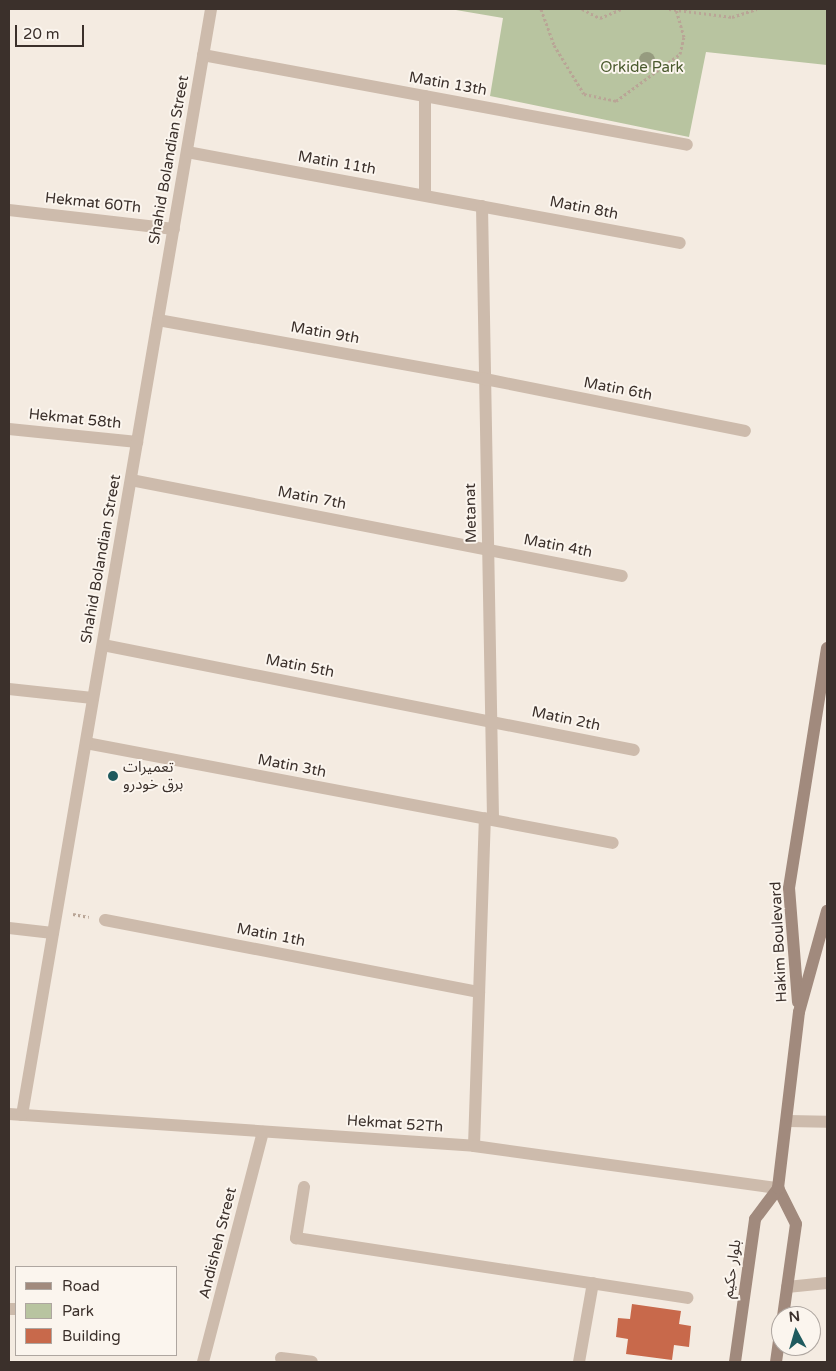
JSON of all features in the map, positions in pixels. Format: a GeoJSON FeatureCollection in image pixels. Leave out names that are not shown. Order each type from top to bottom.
{"type":"FeatureCollection","features":[{"type":"Feature","properties":{"kind":"main road","name":"Hakim Boulevard"},"geometry":{"type":"LineString","coordinates":[[799,1012],[790,888],[827,648]]}},
{"type":"Feature","properties":{"kind":"main road","name":"Hakim Boulevard"},"geometry":{"type":"LineString","coordinates":[[799,1012],[827,911]]}},
{"type":"Feature","properties":{"kind":"main road","name":"بلوار حکیم"},"geometry":{"type":"LineString","coordinates":[[735,1362],[755,1219],[778,1188],[788,1122],[799,1012]]}},
{"type":"Feature","properties":{"kind":"main road"},"geometry":{"type":"LineString","coordinates":[[778,1188],[796,1224],[784,1306]]}},
{"type":"Feature","properties":{"kind":"street","name":"Shahid Bolandian Street"},"geometry":{"type":"LineString","coordinates":[[22,1116],[211,9]]}},
{"type":"Feature","properties":{"kind":"street","name":"Matin 13th"},"geometry":{"type":"LineString","coordinates":[[203,55],[687,145]]}},
{"type":"Feature","properties":{"kind":"street"},"geometry":{"type":"LineString","coordinates":[[425,96],[425,195]]}},
{"type":"Feature","properties":{"kind":"street","name":"Matin 11th"},"geometry":{"type":"LineString","coordinates":[[187,152],[482,206]]}},
{"type":"Feature","properties":{"kind":"street","name":"Matin 8th"},"geometry":{"type":"LineString","coordinates":[[482,206],[680,242]]}},
{"type":"Feature","properties":{"kind":"street","name":"Metanat"},"geometry":{"type":"LineString","coordinates":[[474,1146],[489,819],[491,720],[482,206]]}},
{"type":"Feature","properties":{"kind":"street","name":"Hekmat 60Th"},"geometry":{"type":"LineString","coordinates":[[9,210],[174,229]]}},
{"type":"Feature","properties":{"kind":"street","name":"Matin 9th"},"geometry":{"type":"LineString","coordinates":[[158,320],[485,379]]}},
{"type":"Feature","properties":{"kind":"street","name":"Matin 6th"},"geometry":{"type":"LineString","coordinates":[[485,379],[745,431]]}},
{"type":"Feature","properties":{"kind":"street","name":"Hekmat 58th"},"geometry":{"type":"LineString","coordinates":[[9,429],[137,442]]}},
{"type":"Feature","properties":{"kind":"street","name":"Matin 7th"},"geometry":{"type":"LineString","coordinates":[[131,480],[488,548]]}},
{"type":"Feature","properties":{"kind":"street","name":"Matin 4th"},"geometry":{"type":"LineString","coordinates":[[488,548],[622,576]]}},
{"type":"Feature","properties":{"kind":"street","name":"Matin 5th"},"geometry":{"type":"LineString","coordinates":[[103,644],[491,720]]}},
{"type":"Feature","properties":{"kind":"street"},"geometry":{"type":"LineString","coordinates":[[9,689],[93,698]]}},
{"type":"Feature","properties":{"kind":"street","name":"Matin 2th"},"geometry":{"type":"LineString","coordinates":[[491,720],[634,750]]}},
{"type":"Feature","properties":{"kind":"street","name":"Matin 3th"},"geometry":{"type":"LineString","coordinates":[[86,744],[613,843]]}},
{"type":"Feature","properties":{"kind":"street","name":"Matin 1th"},"geometry":{"type":"LineString","coordinates":[[105,920],[480,992]]}},
{"type":"Feature","properties":{"kind":"street"},"geometry":{"type":"LineString","coordinates":[[9,928],[54,933]]}},
{"type":"Feature","properties":{"kind":"street","name":"Hekmat 52Th"},"geometry":{"type":"LineString","coordinates":[[9,1114],[474,1146],[778,1188]]}},
{"type":"Feature","properties":{"kind":"street"},"geometry":{"type":"LineString","coordinates":[[788,1122],[827,1122]]}},
{"type":"Feature","properties":{"kind":"street","name":"Andisheh Street"},"geometry":{"type":"LineString","coordinates":[[203,1362],[263,1132]]}},
{"type":"Feature","properties":{"kind":"street"},"geometry":{"type":"LineString","coordinates":[[304,1187],[296,1238],[687,1298]]}},
{"type":"Feature","properties":{"kind":"street"},"geometry":{"type":"LineString","coordinates":[[579,1362],[593,1283]]}},
{"type":"Feature","properties":{"kind":"street"},"geometry":{"type":"LineString","coordinates":[[787,1287],[827,1283]]}},
{"type":"Feature","properties":{"kind":"street"},"geometry":{"type":"LineString","coordinates":[[281,1358],[312,1362]]}},
{"type":"Feature","properties":{"kind":"path"},"geometry":{"type":"LineString","coordinates":[[541,9],[554,45],[584,94],[616,101],[680,54],[684,37],[677,10]]}},
{"type":"Feature","properties":{"kind":"path"},"geometry":{"type":"LineString","coordinates":[[582,9],[600,18],[621,9]]}},
{"type":"Feature","properties":{"kind":"path"},"geometry":{"type":"LineString","coordinates":[[669,9],[732,17],[757,9]]}},
{"type":"Feature","properties":{"kind":"path"},"geometry":{"type":"LineString","coordinates":[[57,911],[105,920]]}},
{"type":"Feature","properties":{"kind":"green space","name":"Orkide Park"},"geometry":{"type":"Polygon","coordinates":[[[450,9],[827,9],[827,65],[706,52],[689,137],[490,96],[503,18],[450,9]]]}},
{"type":"Feature","properties":{"kind":"building"},"geometry":{"type":"Polygon","coordinates":[[[632,1304],[681,1311],[679,1324],[691,1326],[689,1347],[674,1345],[672,1360],[626,1354],[628,1339],[616,1337],[618,1318],[630,1319],[632,1304]]]}},
{"type":"Feature","properties":{"kind":"place","name":"تعمیرات برق خودرو"},"geometry":{"type":"Point","coordinates":[113,776]}}]}
